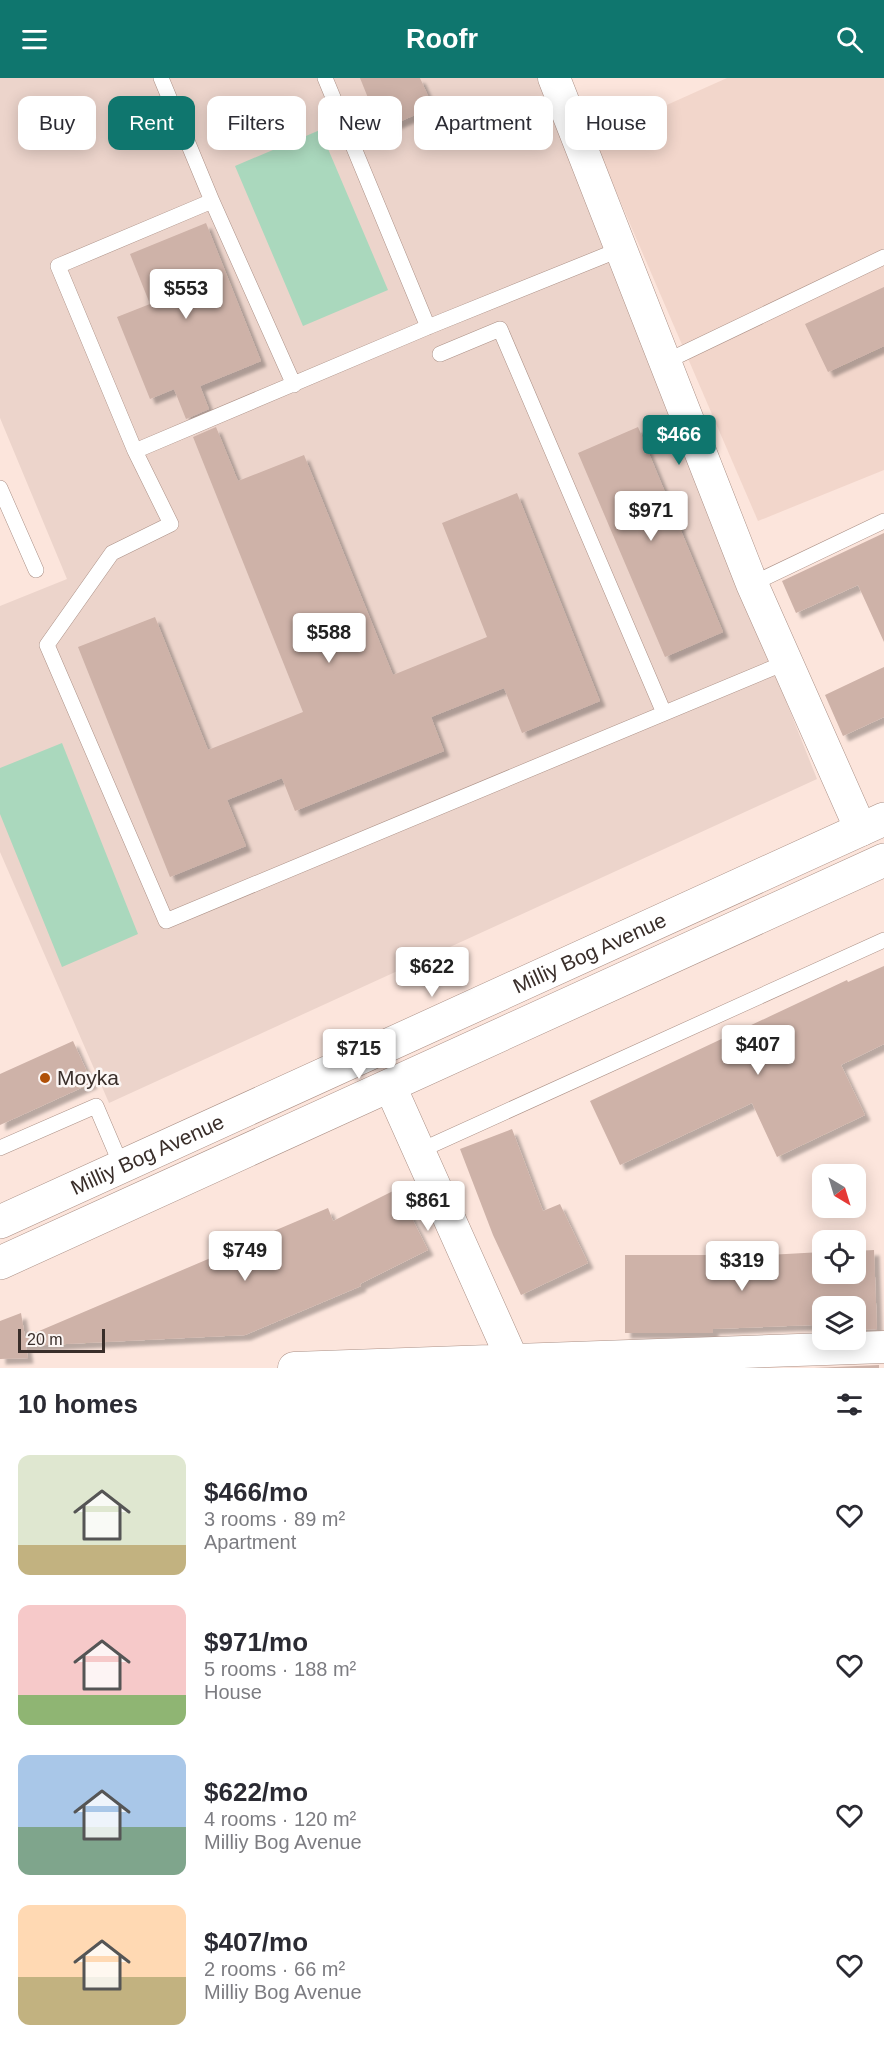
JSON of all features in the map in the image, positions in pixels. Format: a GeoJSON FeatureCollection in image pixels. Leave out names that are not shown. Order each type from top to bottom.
{"type":"FeatureCollection","features":[{"type":"Feature","properties":{"kind":"main road","name":"Milliy Bog Avenue"},"geometry":{"type":"LineString","coordinates":[[0,1222],[872,825]]}},
{"type":"Feature","properties":{"kind":"main road","name":"Milliy Bog Avenue"},"geometry":{"type":"LineString","coordinates":[[0,1263],[884,861]]}},
{"type":"Feature","properties":{"kind":"main road"},"geometry":{"type":"LineString","coordinates":[[374,1052],[390,1086]]}},
{"type":"Feature","properties":{"kind":"street"},"geometry":{"type":"LineString","coordinates":[[554,78],[752,584],[787,662],[872,825]]}},
{"type":"Feature","properties":{"kind":"street"},"geometry":{"type":"LineString","coordinates":[[390,1086],[512,1363]]}},
{"type":"Feature","properties":{"kind":"street"},"geometry":{"type":"LineString","coordinates":[[294,1368],[512,1363],[884,1347]]}},
{"type":"Feature","properties":{"kind":"lane"},"geometry":{"type":"LineString","coordinates":[[161,78],[212,201],[294,385]]}},
{"type":"Feature","properties":{"kind":"lane"},"geometry":{"type":"LineString","coordinates":[[325,78],[428,327]]}},
{"type":"Feature","properties":{"kind":"lane"},"geometry":{"type":"LineString","coordinates":[[212,201],[58,266],[135,451],[171,524],[112,553],[46,645],[166,921],[787,662]]}},
{"type":"Feature","properties":{"kind":"lane"},"geometry":{"type":"LineString","coordinates":[[135,451],[428,327],[621,249]]}},
{"type":"Feature","properties":{"kind":"lane"},"geometry":{"type":"LineString","coordinates":[[665,362],[884,257]]}},
{"type":"Feature","properties":{"kind":"lane"},"geometry":{"type":"LineString","coordinates":[[440,354],[500,329],[664,713]]}},
{"type":"Feature","properties":{"kind":"lane"},"geometry":{"type":"LineString","coordinates":[[0,489],[36,570]]}},
{"type":"Feature","properties":{"kind":"lane"},"geometry":{"type":"LineString","coordinates":[[752,584],[884,521]]}},
{"type":"Feature","properties":{"kind":"lane"},"geometry":{"type":"LineString","coordinates":[[419,1151],[884,940]]}},
{"type":"Feature","properties":{"kind":"lane"},"geometry":{"type":"LineString","coordinates":[[0,1148],[96,1106],[122,1167]]}},
{"type":"Feature","properties":{"kind":"shaded area"},"geometry":{"type":"Polygon","coordinates":[[[0,78],[538,78],[545,96],[414,96],[414,150],[553,150],[553,116],[817,779],[109,1103],[0,852],[0,606],[67,579],[0,418],[0,78]]]}},
{"type":"Feature","properties":{"kind":"shaded area"},"geometry":{"type":"Polygon","coordinates":[[[727,78],[884,78],[884,470],[758,521],[598,150],[667,150],[667,105],[727,78]]]}},
{"type":"Feature","properties":{"kind":"green space"},"geometry":{"type":"Polygon","coordinates":[[[318,131],[318,150],[328,150],[388,290],[303,326],[235,166],[273,150],[306,150],[306,136],[318,131]]]}},
{"type":"Feature","properties":{"kind":"green space"},"geometry":{"type":"Polygon","coordinates":[[[62,743],[138,934],[62,967],[0,814],[0,768],[62,743]]]}},
{"type":"Feature","properties":{"kind":"building"},"geometry":{"type":"Polygon","coordinates":[[[360,78],[420,78],[428,96],[414,96],[414,115],[402,121],[402,96],[367,96],[360,78]]]}},
{"type":"Feature","properties":{"kind":"building"},"geometry":{"type":"Polygon","coordinates":[[[206,223],[261,361],[200,386],[209,409],[186,419],[174,389],[150,399],[117,317],[150,304],[130,254],[206,223]]]}},
{"type":"Feature","properties":{"kind":"building"},"geometry":{"type":"Polygon","coordinates":[[[884,287],[884,346],[828,372],[805,324],[884,287]]]}},
{"type":"Feature","properties":{"kind":"building"},"geometry":{"type":"Polygon","coordinates":[[[216,427],[238,481],[304,455],[393,675],[487,637],[442,523],[517,493],[600,701],[522,733],[504,688],[431,717],[444,751],[295,811],[282,778],[227,800],[246,846],[170,877],[78,647],[155,617],[208,750],[303,712],[193,437],[216,427]]]}},
{"type":"Feature","properties":{"kind":"building"},"geometry":{"type":"Polygon","coordinates":[[[638,427],[723,632],[665,657],[578,453],[638,427]]]}},
{"type":"Feature","properties":{"kind":"building"},"geometry":{"type":"Polygon","coordinates":[[[884,533],[884,642],[858,585],[796,613],[782,581],[884,533]]]}},
{"type":"Feature","properties":{"kind":"building"},"geometry":{"type":"Polygon","coordinates":[[[884,667],[884,717],[843,736],[825,695],[884,667]]]}},
{"type":"Feature","properties":{"kind":"building"},"geometry":{"type":"Polygon","coordinates":[[[884,966],[884,1044],[841,1065],[865,1115],[777,1157],[752,1103],[620,1165],[590,1101],[847,980],[848,982],[884,966]]]}},
{"type":"Feature","properties":{"kind":"building","name":"Moyka"},"geometry":{"type":"Polygon","coordinates":[[[73,1041],[92,1083],[0,1125],[0,1074],[73,1041]]]}},
{"type":"Feature","properties":{"kind":"building"},"geometry":{"type":"Polygon","coordinates":[[[512,1129],[543,1211],[560,1204],[588,1263],[521,1295],[493,1235],[460,1149],[512,1129]]]}},
{"type":"Feature","properties":{"kind":"building"},"geometry":{"type":"Polygon","coordinates":[[[397,1189],[428,1250],[360,1284],[361,1286],[245,1335],[26,1346],[28,1358],[0,1359],[0,1321],[21,1313],[25,1337],[328,1208],[333,1221],[397,1189]]]}},
{"type":"Feature","properties":{"kind":"building"},"geometry":{"type":"Polygon","coordinates":[[[866,1250],[874,1250],[877,1329],[866,1330],[866,1296],[812,1296],[812,1325],[713,1329],[713,1333],[625,1333],[625,1255],[713,1255],[713,1258],[812,1253],[812,1284],[866,1284],[866,1250]]]}},
{"type":"Feature","properties":{"kind":"building"},"geometry":{"type":"Polygon","coordinates":[[[879,1365],[879,1368],[814,1368],[879,1365]]]}},
{"type":"Feature","properties":{"kind":"place","name":"Moyka"},"geometry":{"type":"Point","coordinates":[45,1078]}}]}
